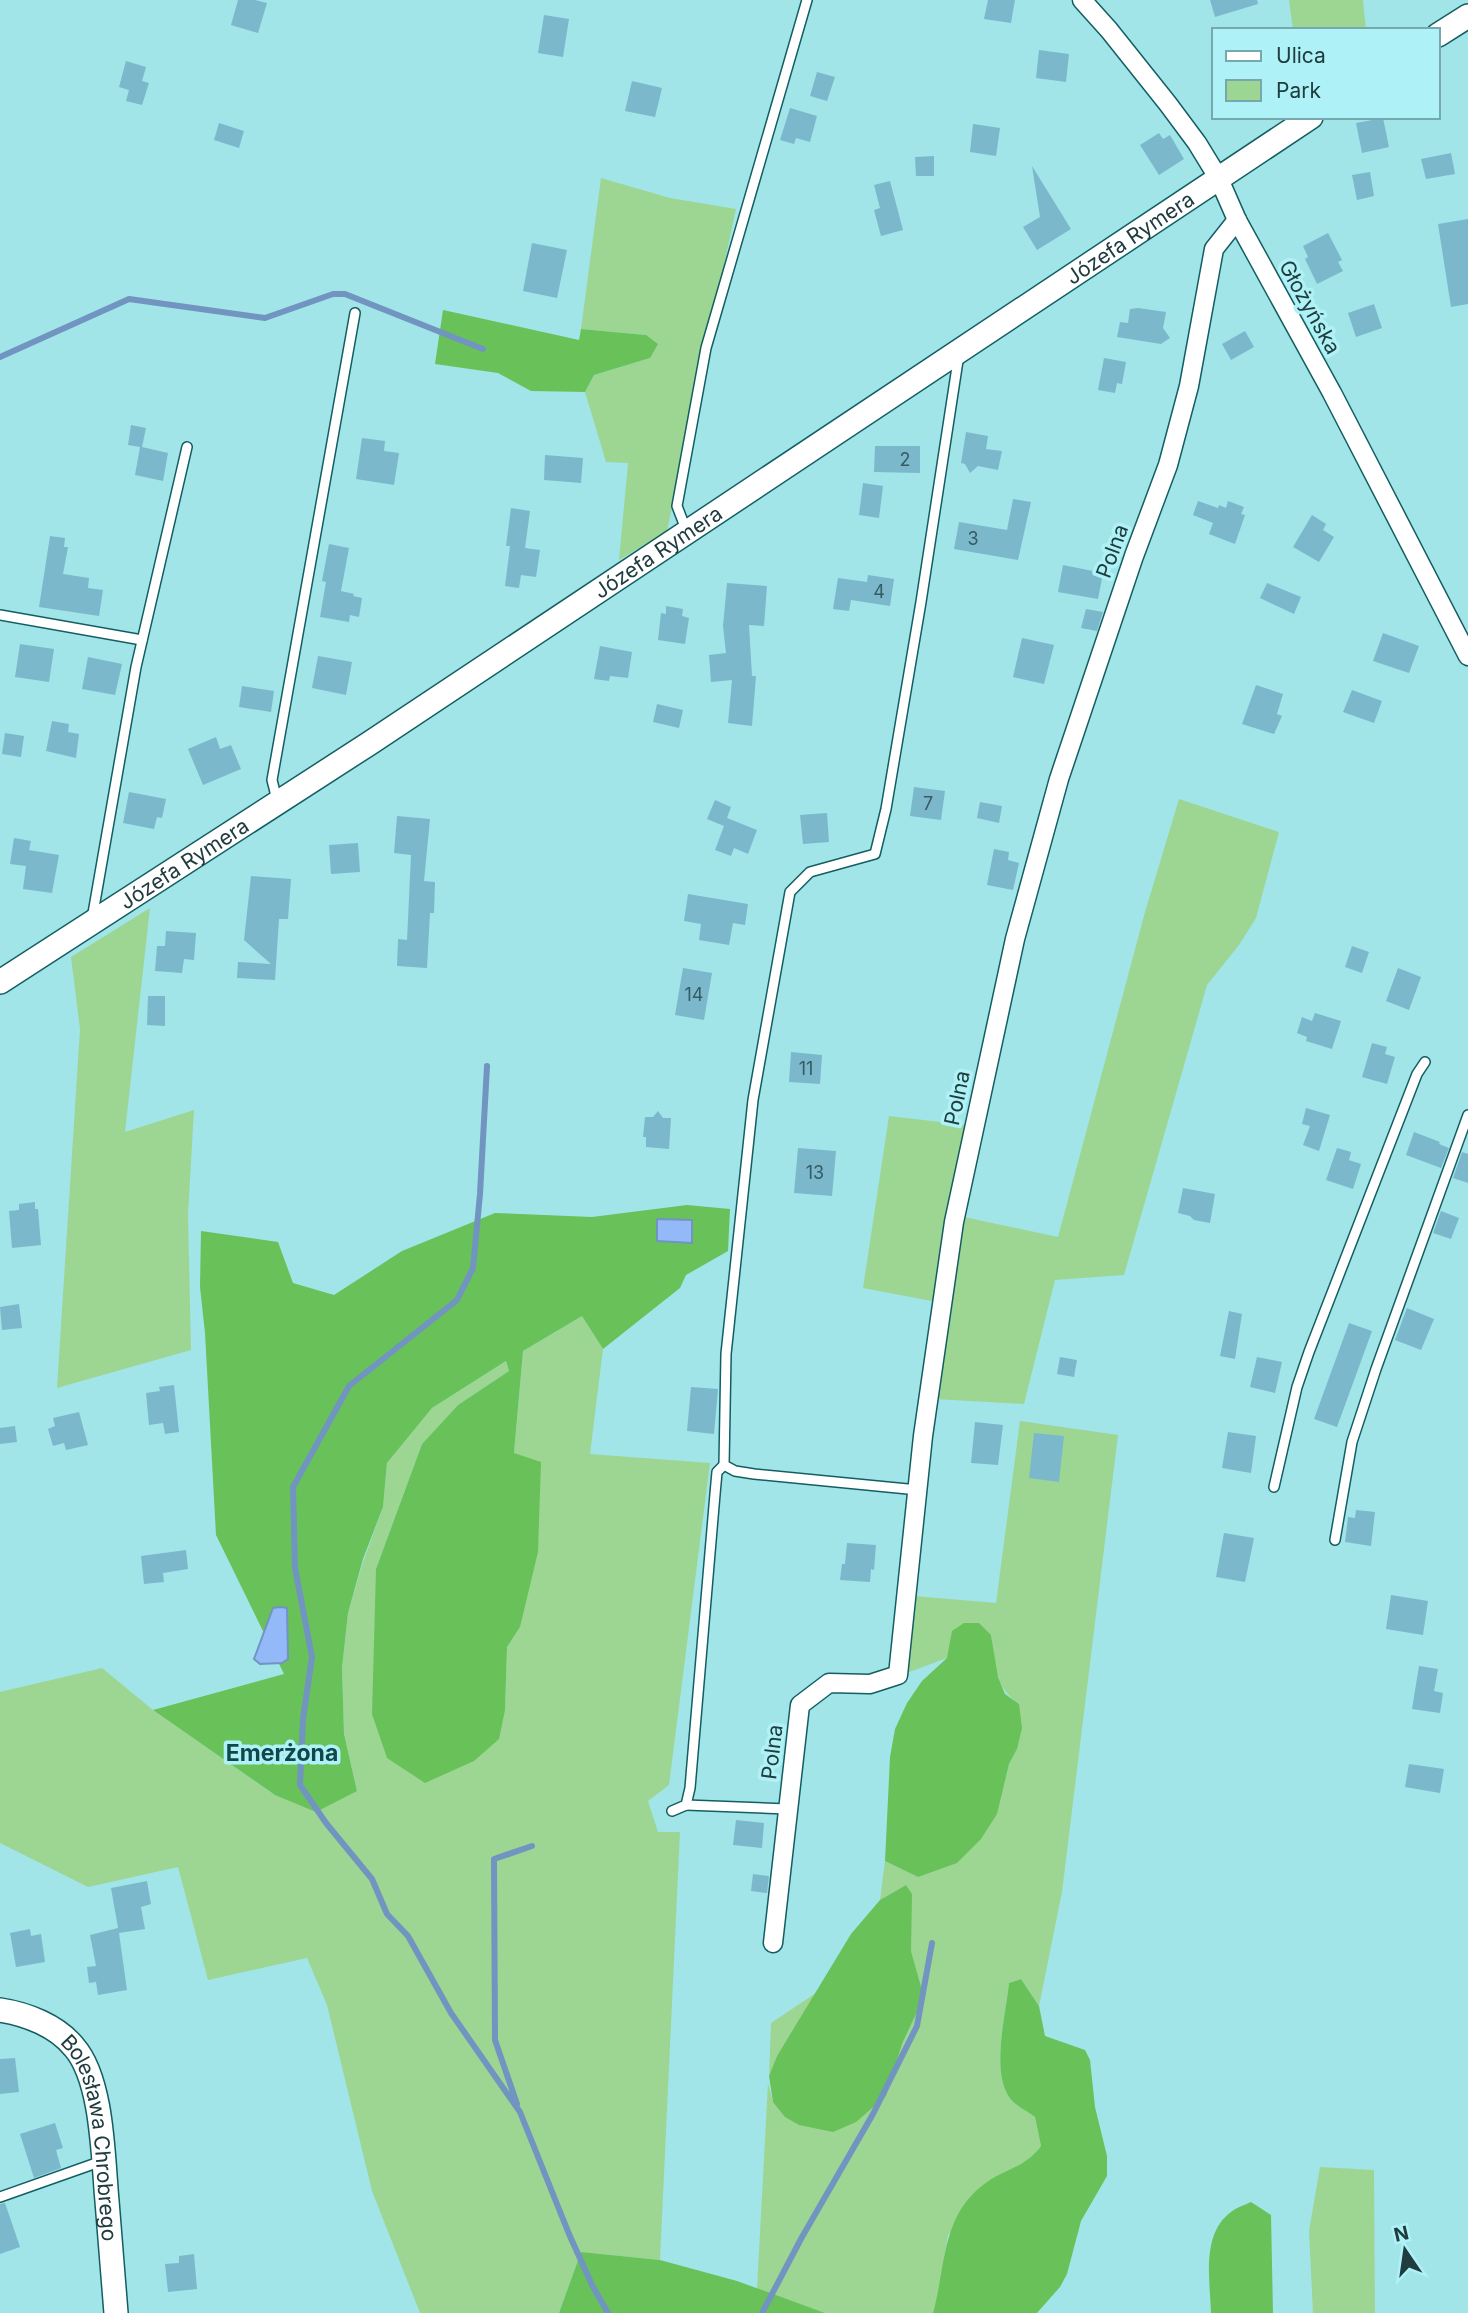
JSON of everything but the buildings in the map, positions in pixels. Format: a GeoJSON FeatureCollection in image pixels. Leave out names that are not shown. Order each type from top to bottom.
{"type":"FeatureCollection","features":[{"type":"Feature","properties":{"kind":"street","name":"Głożyńska"},"geometry":{"type":"LineString","coordinates":[[1082,0],[1168,104],[1198,143],[1219,178],[1237,220],[1332,393],[1468,656]]}},
{"type":"Feature","properties":{"kind":"street"},"geometry":{"type":"LineString","coordinates":[[1440,34],[1468,16]]}},
{"type":"Feature","properties":{"kind":"street","name":"Józefa Rymera"},"geometry":{"type":"LineString","coordinates":[[0,982],[370,743],[1308,119]]}},
{"type":"Feature","properties":{"kind":"street","name":"Polna"},"geometry":{"type":"LineString","coordinates":[[774,1944],[800,1705],[830,1683],[870,1684],[898,1675],[918,1490],[954,1222],[1015,939],[1059,779],[1134,556],[1168,466],[1189,386],[1214,249],[1237,220]]}},
{"type":"Feature","properties":{"kind":"street","name":"Bolesława Chrobrego"},"geometry":{"type":"LineString","coordinates":[[0,2010],[17,2012],[60,2032],[76,2049],[88,2071],[99,2116],[116,2313]]}},
{"type":"Feature","properties":{"kind":"lane"},"geometry":{"type":"LineString","coordinates":[[687,533],[677,506],[706,348],[807,0]]}},
{"type":"Feature","properties":{"kind":"lane"},"geometry":{"type":"LineString","coordinates":[[277,802],[272,780],[355,313]]}},
{"type":"Feature","properties":{"kind":"lane"},"geometry":{"type":"LineString","coordinates":[[686,1805],[690,1788],[717,1472],[724,1465],[726,1354],[751,1114],[790,892],[810,872],[875,854],[886,809],[921,602],[959,352]]}},
{"type":"Feature","properties":{"kind":"lane"},"geometry":{"type":"LineString","coordinates":[[92,921],[142,640],[187,447]]}},
{"type":"Feature","properties":{"kind":"lane"},"geometry":{"type":"LineString","coordinates":[[0,615],[142,640]]}},
{"type":"Feature","properties":{"kind":"lane"},"geometry":{"type":"LineString","coordinates":[[1274,1487],[1297,1387],[1309,1352],[1417,1074],[1426,1062]]}},
{"type":"Feature","properties":{"kind":"lane"},"geometry":{"type":"LineString","coordinates":[[1335,1540],[1352,1442],[1468,1115]]}},
{"type":"Feature","properties":{"kind":"lane"},"geometry":{"type":"LineString","coordinates":[[724,1465],[735,1471],[754,1474],[918,1490]]}},
{"type":"Feature","properties":{"kind":"lane"},"geometry":{"type":"LineString","coordinates":[[673,1811],[686,1805],[787,1809]]}},
{"type":"Feature","properties":{"kind":"lane"},"geometry":{"type":"LineString","coordinates":[[0,2197],[103,2160]]}},
{"type":"Feature","properties":{"kind":"green space"},"geometry":{"type":"Polygon","coordinates":[[[1289,0],[1363,0],[1366,28],[1293,28],[1289,0]]]}},
{"type":"Feature","properties":{"kind":"green space"},"geometry":{"type":"Polygon","coordinates":[[[601,178],[670,198],[736,209],[667,531],[619,560],[628,463],[606,462],[585,392],[594,375],[650,358],[646,335],[581,329],[601,178]]]}},
{"type":"Feature","properties":{"kind":"green space"},"geometry":{"type":"Polygon","coordinates":[[[443,310],[579,340],[581,329],[646,335],[658,344],[650,358],[594,375],[585,392],[531,391],[498,373],[435,364],[443,310]]]}},
{"type":"Feature","properties":{"kind":"green space"},"geometry":{"type":"Polygon","coordinates":[[[1179,799],[1279,832],[1256,918],[1239,945],[1207,985],[1124,1275],[1055,1280],[1024,1404],[934,1399],[964,1217],[1058,1237],[1145,912],[1179,799]]]}},
{"type":"Feature","properties":{"kind":"green space"},"geometry":{"type":"Polygon","coordinates":[[[150,908],[125,1132],[194,1110],[188,1214],[191,1350],[57,1388],[80,1029],[71,957],[150,908]]]}},
{"type":"Feature","properties":{"kind":"green space"},"geometry":{"type":"Polygon","coordinates":[[[889,1116],[966,1125],[937,1302],[863,1288],[889,1116]]]}},
{"type":"Feature","properties":{"kind":"green space"},"geometry":{"type":"Polygon","coordinates":[[[687,1205],[730,1209],[728,1251],[686,1275],[680,1288],[603,1349],[582,1316],[523,1351],[514,1453],[541,1462],[538,1552],[520,1627],[507,1647],[505,1710],[499,1739],[474,1761],[425,1783],[387,1758],[372,1714],[376,1569],[422,1444],[458,1405],[509,1371],[506,1361],[432,1408],[387,1463],[383,1507],[363,1559],[348,1613],[342,1668],[344,1734],[357,1791],[316,1812],[275,1795],[153,1710],[284,1674],[216,1535],[200,1287],[201,1231],[278,1242],[293,1283],[334,1295],[402,1251],[495,1213],[592,1217],[687,1205]]]}},
{"type":"Feature","properties":{"kind":"green space"},"geometry":{"type":"Polygon","coordinates":[[[582,1316],[603,1349],[590,1454],[710,1463],[669,1785],[648,1801],[658,1832],[680,1832],[660,2260],[581,2252],[559,2313],[420,2313],[372,2191],[327,2005],[307,1958],[208,1980],[178,1867],[88,1887],[0,1843],[0,1692],[102,1668],[153,1710],[275,1795],[357,1791],[344,1734],[342,1668],[348,1613],[383,1507],[387,1463],[432,1408],[506,1361],[509,1371],[458,1405],[422,1444],[376,1569],[505,1710],[507,1647],[520,1627],[514,1454],[523,1351],[582,1316]]]}},
{"type":"Feature","properties":{"kind":"green space"},"geometry":{"type":"Polygon","coordinates":[[[1020,1421],[1118,1435],[1062,1892],[1039,2006],[1021,1979],[1009,1983],[1001,2041],[1004,2086],[1011,2100],[1035,2117],[1041,2146],[1034,2155],[1013,2170],[993,2178],[948,2235],[933,2313],[825,2313],[757,2289],[768,2083],[773,2102],[902,2044],[924,1997],[911,1951],[906,1885],[880,1900],[885,1861],[918,1877],[1003,1787],[1009,1764],[1017,1749],[1019,1704],[1000,1681],[991,1635],[947,1658],[904,1674],[914,1596],[996,1603],[1020,1421]]]}},
{"type":"Feature","properties":{"kind":"green space"},"geometry":{"type":"Polygon","coordinates":[[[964,1623],[979,1623],[991,1635],[998,1677],[1005,1694],[1019,1704],[1022,1728],[1017,1749],[1009,1764],[997,1814],[981,1839],[957,1863],[918,1877],[885,1861],[890,1757],[895,1729],[907,1703],[922,1681],[947,1658],[952,1631],[964,1623]]]}},
{"type":"Feature","properties":{"kind":"green space"},"geometry":{"type":"Polygon","coordinates":[[[906,1885],[912,1894],[911,1951],[924,1997],[902,2044],[886,2096],[856,2122],[833,2132],[799,2125],[785,2117],[773,2102],[769,2076],[777,2056],[851,1934],[880,1900],[906,1885]]]}},
{"type":"Feature","properties":{"kind":"green space"},"geometry":{"type":"Polygon","coordinates":[[[1021,1979],[1039,2006],[1045,2036],[1085,2050],[1090,2060],[1095,2107],[1107,2156],[1107,2176],[1081,2221],[1067,2274],[1060,2287],[1037,2313],[933,2313],[947,2244],[959,2212],[983,2185],[1028,2160],[1041,2146],[1035,2117],[1009,2097],[1001,2072],[1001,2042],[1009,1983],[1021,1979]]]}},
{"type":"Feature","properties":{"kind":"green space"},"geometry":{"type":"Polygon","coordinates":[[[816,1993],[777,2056],[769,2076],[771,2023],[816,1993]]]}},
{"type":"Feature","properties":{"kind":"green space"},"geometry":{"type":"Polygon","coordinates":[[[1320,2167],[1374,2170],[1375,2313],[1313,2313],[1309,2231],[1320,2167]]]}},
{"type":"Feature","properties":{"kind":"green space"},"geometry":{"type":"Polygon","coordinates":[[[1251,2202],[1271,2215],[1273,2313],[1211,2313],[1209,2258],[1215,2232],[1221,2221],[1231,2212],[1251,2202]]]}},
{"type":"Feature","properties":{"kind":"green space"},"geometry":{"type":"Polygon","coordinates":[[[581,2252],[660,2260],[737,2281],[825,2313],[559,2313],[581,2252]]]}},
{"type":"Feature","properties":{"kind":"water"},"geometry":{"type":"Polygon","coordinates":[[[657,1219],[692,1220],[692,1243],[657,1241],[657,1219]]]}},
{"type":"Feature","properties":{"kind":"water"},"geometry":{"type":"Polygon","coordinates":[[[273,1608],[287,1608],[288,1659],[282,1663],[260,1664],[254,1659],[273,1608]]]}},
{"type":"Feature","properties":{"kind":"waterway"},"geometry":{"type":"LineString","coordinates":[[0,357],[129,299],[265,318],[333,294],[345,294],[483,349]]}},
{"type":"Feature","properties":{"kind":"waterway"},"geometry":{"type":"LineString","coordinates":[[487,1066],[473,1268],[457,1300],[349,1386],[293,1487],[295,1568],[312,1657],[303,1719],[300,1785],[326,1823],[372,1879],[387,1914],[408,1936],[451,2013],[520,2112],[569,2234],[608,2313]]}},
{"type":"Feature","properties":{"kind":"waterway"},"geometry":{"type":"LineString","coordinates":[[517,2104],[495,2040],[494,1859],[532,1846]]}},
{"type":"Feature","properties":{"kind":"waterway"},"geometry":{"type":"LineString","coordinates":[[762,2313],[873,2114],[917,2026],[932,1943]]}},
{"type":"Feature","properties":{"kind":"district","name":"Emerżona"},"geometry":{"type":"Point","coordinates":[282,1753]}}]}
